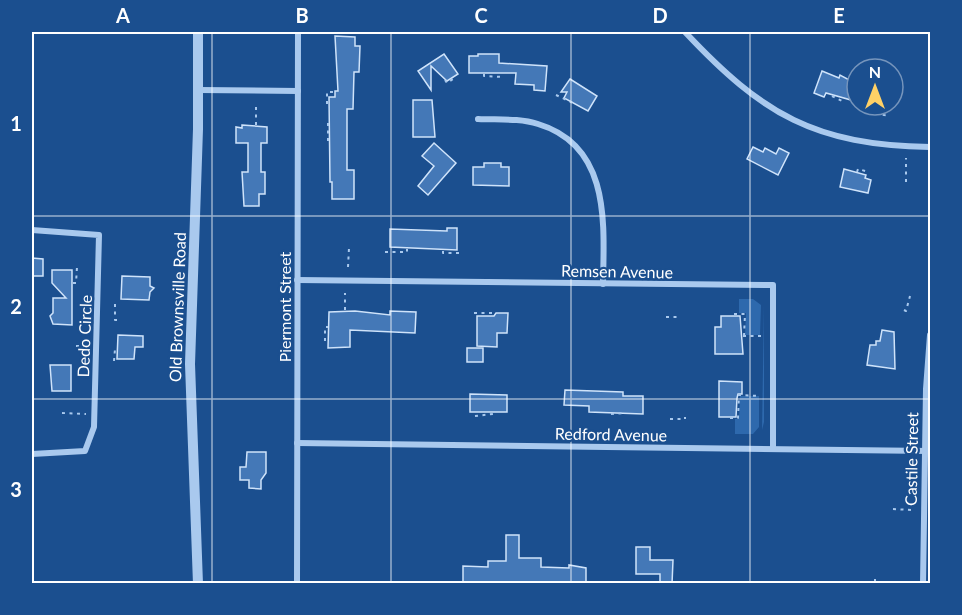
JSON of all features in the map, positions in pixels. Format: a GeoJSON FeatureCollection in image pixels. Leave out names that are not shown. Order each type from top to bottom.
{"type":"FeatureCollection","features":[{"type":"Feature","properties":{"kind":"street","name":"Old Brownsville Road"},"geometry":{"type":"LineString","coordinates":[[198,32],[199,90],[189,364],[198,584]]}},
{"type":"Feature","properties":{"kind":"street","name":"Piermont Street"},"geometry":{"type":"LineString","coordinates":[[297,584],[298,32]]}},
{"type":"Feature","properties":{"kind":"street"},"geometry":{"type":"LineString","coordinates":[[685,32],[736,84],[765,105],[793,121],[861,142],[930,147]]}},
{"type":"Feature","properties":{"kind":"street"},"geometry":{"type":"LineString","coordinates":[[199,90],[298,91]]}},
{"type":"Feature","properties":{"kind":"street"},"geometry":{"type":"LineString","coordinates":[[478,119],[513,120],[537,124],[560,135],[583,157],[594,174],[602,200],[603,284]]}},
{"type":"Feature","properties":{"kind":"street","name":"Dedo Circle"},"geometry":{"type":"LineString","coordinates":[[32,230],[99,235],[94,427],[85,451],[32,454]]}},
{"type":"Feature","properties":{"kind":"street","name":"Remsen Avenue"},"geometry":{"type":"LineString","coordinates":[[297,280],[773,285],[773,449]]}},
{"type":"Feature","properties":{"kind":"street","name":"Castile Street"},"geometry":{"type":"LineString","coordinates":[[923,584],[927,451],[926,364],[930,335]]}},
{"type":"Feature","properties":{"kind":"street","name":"Redford Avenue"},"geometry":{"type":"LineString","coordinates":[[297,443],[927,451]]}},
{"type":"Feature","properties":{"kind":"path"},"geometry":{"type":"LineString","coordinates":[[484,74],[484,76],[504,77]]}},
{"type":"Feature","properties":{"kind":"path"},"geometry":{"type":"LineString","coordinates":[[445,80],[447,83],[453,79]]}},
{"type":"Feature","properties":{"kind":"path"},"geometry":{"type":"LineString","coordinates":[[327,104],[327,92],[334,92]]}},
{"type":"Feature","properties":{"kind":"path"},"geometry":{"type":"LineString","coordinates":[[556,95],[573,104]]}},
{"type":"Feature","properties":{"kind":"path"},"geometry":{"type":"LineString","coordinates":[[832,96],[844,102]]}},
{"type":"Feature","properties":{"kind":"path"},"geometry":{"type":"LineString","coordinates":[[256,105],[256,125]]}},
{"type":"Feature","properties":{"kind":"path"},"geometry":{"type":"LineString","coordinates":[[328,123],[328,141]]}},
{"type":"Feature","properties":{"kind":"path"},"geometry":{"type":"LineString","coordinates":[[906,158],[906,182]]}},
{"type":"Feature","properties":{"kind":"path"},"geometry":{"type":"LineString","coordinates":[[857,172],[858,170],[869,172]]}},
{"type":"Feature","properties":{"kind":"path"},"geometry":{"type":"LineString","coordinates":[[348,248],[348,267]]}},
{"type":"Feature","properties":{"kind":"path"},"geometry":{"type":"LineString","coordinates":[[385,252],[407,252],[407,249]]}},
{"type":"Feature","properties":{"kind":"path"},"geometry":{"type":"LineString","coordinates":[[444,251],[444,254],[462,254]]}},
{"type":"Feature","properties":{"kind":"path"},"geometry":{"type":"LineString","coordinates":[[73,283],[76,283],[76,267]]}},
{"type":"Feature","properties":{"kind":"path"},"geometry":{"type":"LineString","coordinates":[[345,293],[345,310]]}},
{"type":"Feature","properties":{"kind":"path"},"geometry":{"type":"LineString","coordinates":[[904,310],[906,311],[910,296]]}},
{"type":"Feature","properties":{"kind":"path"},"geometry":{"type":"LineString","coordinates":[[115,304],[115,320],[118,320]]}},
{"type":"Feature","properties":{"kind":"path"},"geometry":{"type":"LineString","coordinates":[[474,313],[494,314]]}},
{"type":"Feature","properties":{"kind":"path"},"geometry":{"type":"LineString","coordinates":[[734,314],[744,314],[744,336],[762,336]]}},
{"type":"Feature","properties":{"kind":"path"},"geometry":{"type":"LineString","coordinates":[[666,316],[681,316]]}},
{"type":"Feature","properties":{"kind":"path"},"geometry":{"type":"LineString","coordinates":[[325,341],[327,327]]}},
{"type":"Feature","properties":{"kind":"path"},"geometry":{"type":"LineString","coordinates":[[76,346],[88,346]]}},
{"type":"Feature","properties":{"kind":"path"},"geometry":{"type":"LineString","coordinates":[[114,361],[115,349],[117,349]]}},
{"type":"Feature","properties":{"kind":"path"},"geometry":{"type":"LineString","coordinates":[[730,418],[738,418],[739,395],[760,396]]}},
{"type":"Feature","properties":{"kind":"path"},"geometry":{"type":"LineString","coordinates":[[62,413],[86,414]]}},
{"type":"Feature","properties":{"kind":"path"},"geometry":{"type":"LineString","coordinates":[[611,414],[624,413]]}},
{"type":"Feature","properties":{"kind":"path"},"geometry":{"type":"LineString","coordinates":[[475,416],[493,414]]}},
{"type":"Feature","properties":{"kind":"path"},"geometry":{"type":"LineString","coordinates":[[670,419],[685,419],[685,417]]}},
{"type":"Feature","properties":{"kind":"path"},"geometry":{"type":"LineString","coordinates":[[893,509],[911,510]]}},
{"type":"Feature","properties":{"kind":"path"},"geometry":{"type":"LineString","coordinates":[[895,578],[895,584]]}},
{"type":"Feature","properties":{"kind":"shaded area"},"geometry":{"type":"Polygon","coordinates":[[[739,299],[753,299],[761,305],[760,335],[745,335],[746,313],[739,313],[739,299]]]}},
{"type":"Feature","properties":{"kind":"shaded area"},"geometry":{"type":"Polygon","coordinates":[[[764,305],[764,422],[762,430],[764,305]]]}},
{"type":"Feature","properties":{"kind":"shaded area"},"geometry":{"type":"Polygon","coordinates":[[[740,396],[759,396],[759,427],[753,434],[735,434],[735,419],[739,419],[740,396]]]}},
{"type":"Feature","properties":{"kind":"building"},"geometry":{"type":"Polygon","coordinates":[[[335,36],[355,37],[355,46],[360,46],[359,72],[354,72],[353,109],[347,109],[347,170],[354,170],[354,199],[332,199],[332,182],[330,182],[329,97],[335,97],[335,91],[338,91],[335,36]]]}},
{"type":"Feature","properties":{"kind":"building"},"geometry":{"type":"Polygon","coordinates":[[[444,54],[458,74],[447,81],[431,66],[431,90],[418,71],[444,54]]]}},
{"type":"Feature","properties":{"kind":"building"},"geometry":{"type":"Polygon","coordinates":[[[478,54],[499,54],[499,63],[547,66],[545,91],[534,90],[534,85],[515,84],[516,73],[469,73],[469,56],[478,56],[478,54]]]}},
{"type":"Feature","properties":{"kind":"building"},"geometry":{"type":"Polygon","coordinates":[[[822,71],[839,78],[840,75],[845,78],[845,98],[826,93],[824,97],[814,93],[822,71]]]}},
{"type":"Feature","properties":{"kind":"building"},"geometry":{"type":"Polygon","coordinates":[[[570,79],[597,96],[588,111],[564,98],[567,92],[561,92],[570,79]]]}},
{"type":"Feature","properties":{"kind":"building"},"geometry":{"type":"Polygon","coordinates":[[[413,100],[432,100],[435,137],[413,137],[413,100]]]}},
{"type":"Feature","properties":{"kind":"building"},"geometry":{"type":"Polygon","coordinates":[[[242,125],[267,127],[267,143],[261,143],[261,172],[265,172],[265,194],[259,194],[259,206],[244,206],[242,172],[248,172],[248,143],[236,143],[236,127],[242,128],[242,125]]]}},
{"type":"Feature","properties":{"kind":"building"},"geometry":{"type":"Polygon","coordinates":[[[434,143],[456,163],[428,195],[418,186],[434,166],[422,156],[434,143]]]}},
{"type":"Feature","properties":{"kind":"building"},"geometry":{"type":"Polygon","coordinates":[[[753,147],[763,152],[765,148],[776,154],[779,148],[789,153],[778,175],[747,159],[753,147]]]}},
{"type":"Feature","properties":{"kind":"building"},"geometry":{"type":"Polygon","coordinates":[[[484,163],[501,163],[501,167],[509,167],[509,186],[473,185],[473,167],[484,167],[484,163]]]}},
{"type":"Feature","properties":{"kind":"building"},"geometry":{"type":"Polygon","coordinates":[[[844,169],[866,175],[865,178],[871,180],[868,193],[840,187],[844,169]]]}},
{"type":"Feature","properties":{"kind":"building"},"geometry":{"type":"Polygon","coordinates":[[[447,228],[457,228],[457,250],[390,247],[390,229],[447,231],[447,228]]]}},
{"type":"Feature","properties":{"kind":"building"},"geometry":{"type":"Polygon","coordinates":[[[32,258],[43,259],[43,276],[32,276],[32,258]]]}},
{"type":"Feature","properties":{"kind":"building"},"geometry":{"type":"Polygon","coordinates":[[[52,270],[72,270],[72,325],[53,324],[50,316],[53,313],[53,298],[66,298],[52,283],[52,270]]]}},
{"type":"Feature","properties":{"kind":"building"},"geometry":{"type":"Polygon","coordinates":[[[122,276],[150,277],[150,286],[154,288],[150,292],[149,300],[121,299],[122,276]]]}},
{"type":"Feature","properties":{"kind":"building"},"geometry":{"type":"Polygon","coordinates":[[[355,311],[390,315],[390,311],[416,312],[415,333],[350,330],[350,347],[328,348],[329,312],[355,311]]]}},
{"type":"Feature","properties":{"kind":"building"},"geometry":{"type":"Polygon","coordinates":[[[496,313],[508,313],[507,333],[497,333],[497,347],[477,346],[477,316],[494,316],[496,313]]]}},
{"type":"Feature","properties":{"kind":"building"},"geometry":{"type":"Polygon","coordinates":[[[721,316],[740,316],[743,354],[715,354],[715,327],[721,327],[721,316]]]}},
{"type":"Feature","properties":{"kind":"building"},"geometry":{"type":"Polygon","coordinates":[[[882,330],[894,332],[895,369],[867,365],[870,345],[876,345],[876,341],[880,341],[882,330]]]}},
{"type":"Feature","properties":{"kind":"building"},"geometry":{"type":"Polygon","coordinates":[[[118,335],[143,336],[143,347],[135,347],[134,359],[117,359],[118,335]]]}},
{"type":"Feature","properties":{"kind":"building"},"geometry":{"type":"Polygon","coordinates":[[[467,348],[483,348],[483,362],[467,362],[467,348]]]}},
{"type":"Feature","properties":{"kind":"building"},"geometry":{"type":"Polygon","coordinates":[[[50,365],[71,365],[71,391],[52,391],[50,365]]]}},
{"type":"Feature","properties":{"kind":"building"},"geometry":{"type":"Polygon","coordinates":[[[719,381],[742,382],[742,394],[738,394],[737,398],[736,417],[719,417],[719,381]]]}},
{"type":"Feature","properties":{"kind":"building"},"geometry":{"type":"Polygon","coordinates":[[[565,390],[623,392],[623,396],[643,396],[643,414],[589,412],[589,406],[564,405],[565,390]]]}},
{"type":"Feature","properties":{"kind":"building"},"geometry":{"type":"Polygon","coordinates":[[[470,394],[507,395],[507,412],[470,412],[470,394]]]}},
{"type":"Feature","properties":{"kind":"building"},"geometry":{"type":"Polygon","coordinates":[[[247,452],[266,452],[266,473],[261,480],[261,489],[249,488],[249,480],[240,480],[240,467],[246,467],[247,452]]]}},
{"type":"Feature","properties":{"kind":"building"},"geometry":{"type":"Polygon","coordinates":[[[506,535],[519,535],[519,558],[541,558],[541,567],[569,568],[569,565],[586,568],[586,584],[463,582],[463,566],[488,567],[488,561],[506,561],[506,535]]]}},
{"type":"Feature","properties":{"kind":"building"},"geometry":{"type":"Polygon","coordinates":[[[636,547],[650,547],[650,560],[673,560],[672,584],[660,584],[660,574],[636,574],[636,547]]]}}]}
